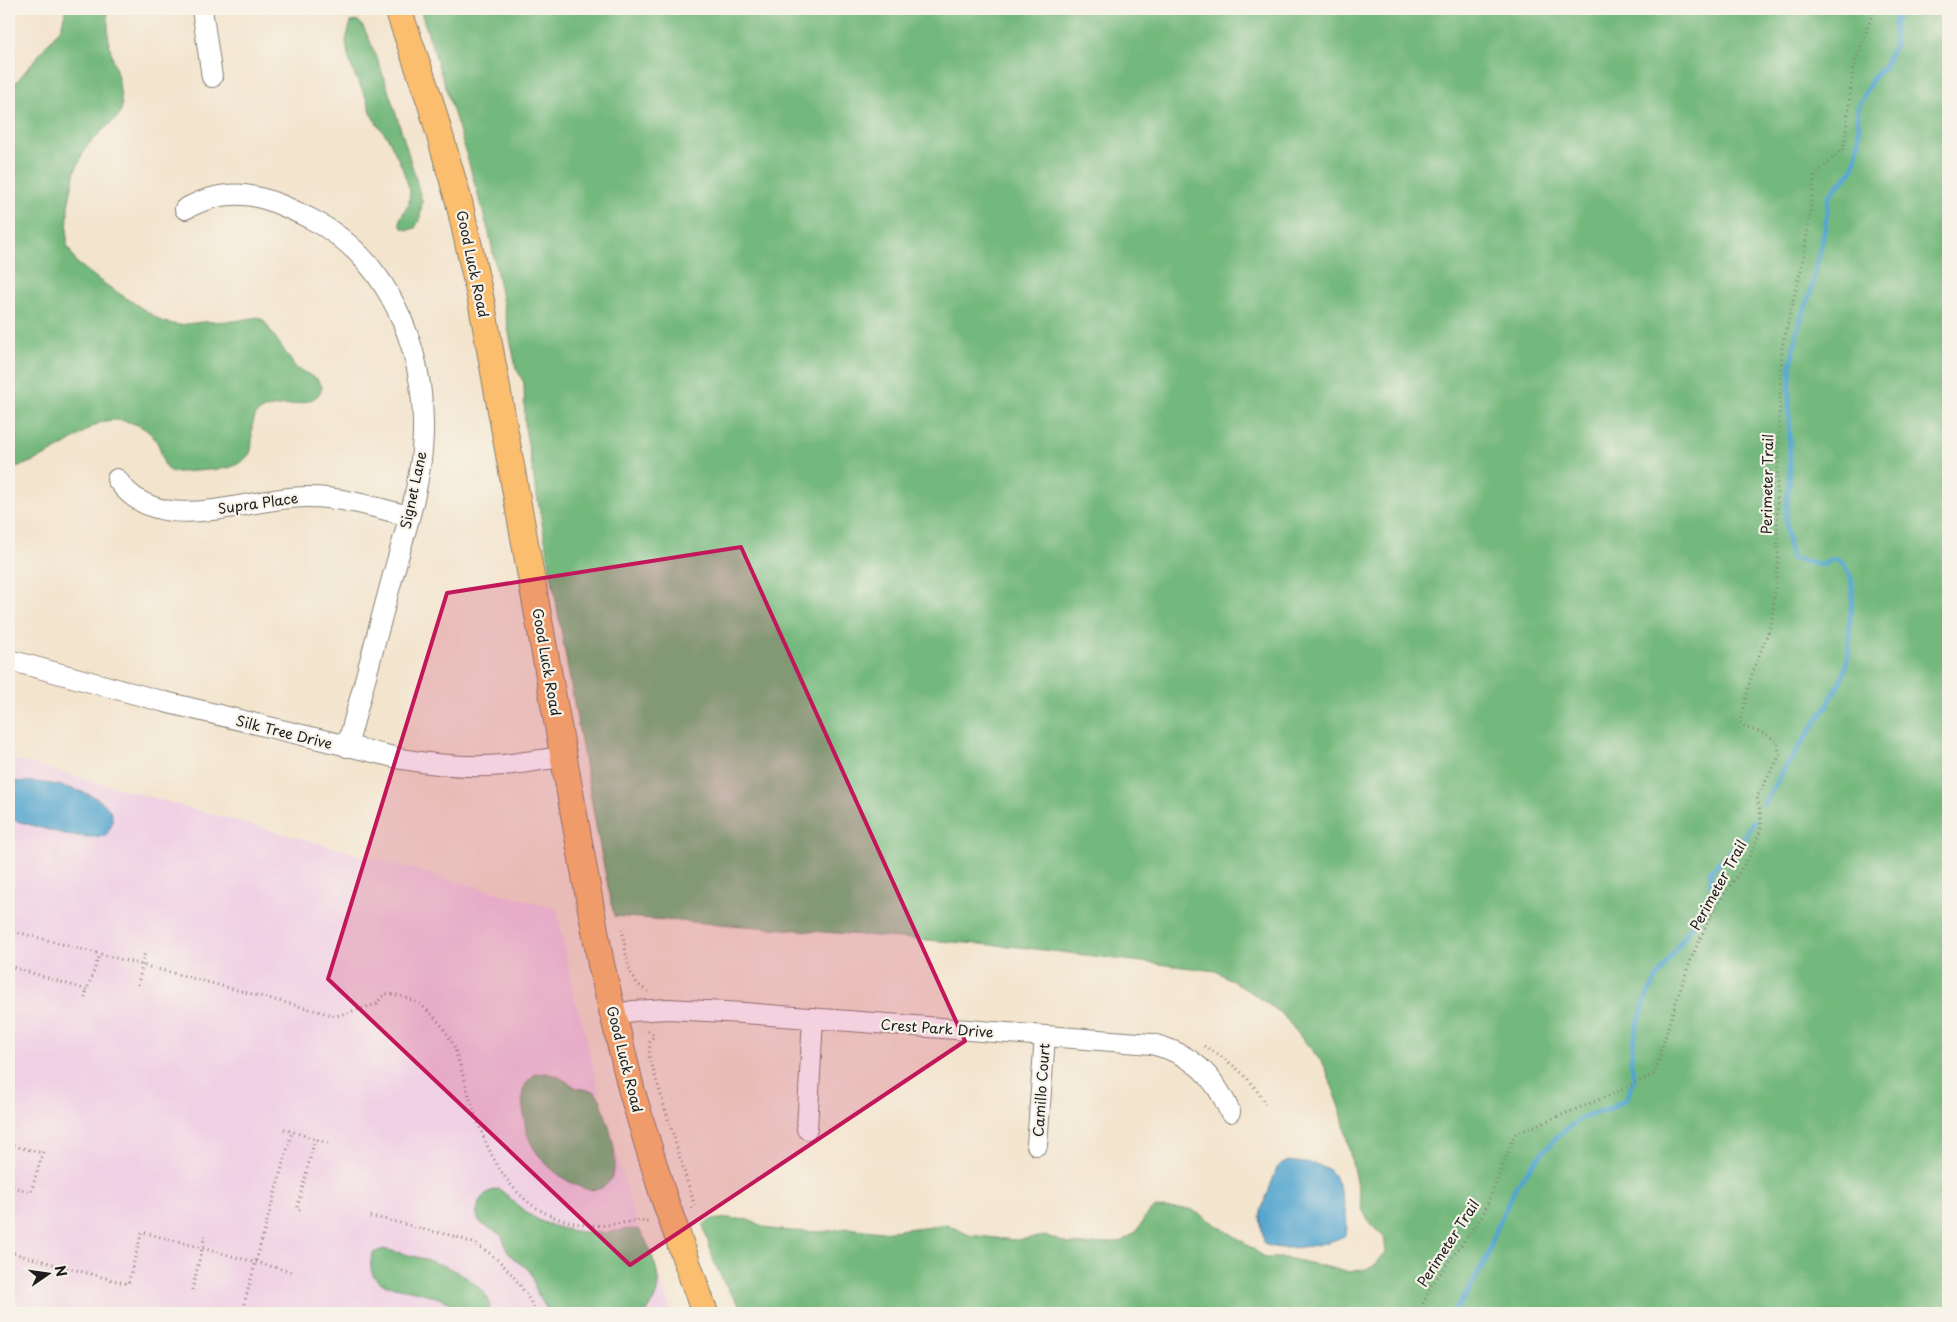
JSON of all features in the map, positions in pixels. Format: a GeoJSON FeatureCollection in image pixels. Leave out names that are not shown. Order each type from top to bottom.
{"type":"FeatureCollection","features":[{"type":"Feature","properties":{"kind":"main road","name":"Good Luck Road"},"geometry":{"type":"LineString","coordinates":[[398,9],[430,101],[459,202],[482,306],[601,964],[632,1092],[660,1186],[705,1313]]}},
{"type":"Feature","properties":{"kind":"street"},"geometry":{"type":"LineString","coordinates":[[202,9],[212,77]]}},
{"type":"Feature","properties":{"kind":"street","name":"Signet Lane"},"geometry":{"type":"LineString","coordinates":[[185,209],[214,197],[231,194],[251,195],[272,201],[318,223],[358,254],[379,280],[395,303],[413,349],[421,393],[423,428],[417,481],[347,747]]}},
{"type":"Feature","properties":{"kind":"street","name":"Supra Place"},"geometry":{"type":"LineString","coordinates":[[117,479],[133,498],[145,504],[170,510],[204,510],[282,498],[306,497],[353,501],[408,516]]}},
{"type":"Feature","properties":{"kind":"street","name":"Silk Tree Drive"},"geometry":{"type":"LineString","coordinates":[[9,660],[165,702],[402,760],[466,766],[501,765],[564,757]]}},
{"type":"Feature","properties":{"kind":"street","name":"Crest Park Drive"},"geometry":{"type":"LineString","coordinates":[[614,1015],[632,1011],[668,1009],[1152,1044],[1167,1048],[1190,1059],[1203,1070],[1215,1084],[1230,1112]]}},
{"type":"Feature","properties":{"kind":"street"},"geometry":{"type":"LineString","coordinates":[[807,1129],[813,1018]]}},
{"type":"Feature","properties":{"kind":"street","name":"Camillo Court"},"geometry":{"type":"LineString","coordinates":[[1037,1145],[1045,1036]]}},
{"type":"Feature","properties":{"kind":"path","name":"Perimeter Trail"},"geometry":{"type":"LineString","coordinates":[[1419,1313],[1432,1286],[1483,1214],[1515,1134],[1608,1096],[1654,1074],[1681,985],[1709,920],[1752,849],[1760,830],[1760,812],[1756,797],[1780,755],[1777,742],[1766,734],[1746,728],[1740,722],[1752,674],[1771,624],[1778,563],[1777,487],[1782,347],[1804,256],[1815,175],[1844,148],[1854,69],[1874,9]]}},
{"type":"Feature","properties":{"kind":"path"},"geometry":{"type":"LineString","coordinates":[[9,930],[336,1016],[377,1004],[381,997],[387,994],[408,998],[419,1003],[440,1021],[448,1033],[454,1046],[483,1137],[490,1154],[511,1186],[541,1211],[573,1223],[604,1225],[641,1220],[644,1223],[649,1221]]}},
{"type":"Feature","properties":{"kind":"path"},"geometry":{"type":"LineString","coordinates":[[9,950],[14,931]]}},
{"type":"Feature","properties":{"kind":"path"},"geometry":{"type":"LineString","coordinates":[[138,985],[145,951]]}},
{"type":"Feature","properties":{"kind":"path"},"geometry":{"type":"LineString","coordinates":[[85,998],[100,954]]}},
{"type":"Feature","properties":{"kind":"path"},"geometry":{"type":"LineString","coordinates":[[9,966],[87,990]]}},
{"type":"Feature","properties":{"kind":"path"},"geometry":{"type":"LineString","coordinates":[[648,1030],[654,1035],[649,1049],[654,1074],[694,1207],[688,1208]]}},
{"type":"Feature","properties":{"kind":"path"},"geometry":{"type":"LineString","coordinates":[[284,1129],[328,1143]]}},
{"type":"Feature","properties":{"kind":"path"},"geometry":{"type":"LineString","coordinates":[[244,1304],[292,1132]]}},
{"type":"Feature","properties":{"kind":"path"},"geometry":{"type":"LineString","coordinates":[[300,1210],[296,1209],[316,1140]]}},
{"type":"Feature","properties":{"kind":"path"},"geometry":{"type":"LineString","coordinates":[[9,1145],[43,1153],[31,1192],[13,1187],[9,1202]]}},
{"type":"Feature","properties":{"kind":"path"},"geometry":{"type":"LineString","coordinates":[[370,1216],[455,1237],[477,1246],[504,1265],[518,1281],[537,1313]]}},
{"type":"Feature","properties":{"kind":"path"},"geometry":{"type":"LineString","coordinates":[[9,1252],[128,1284],[142,1232],[292,1272]]}},
{"type":"Feature","properties":{"kind":"path"},"geometry":{"type":"LineString","coordinates":[[192,1290],[204,1249],[205,1236]]}},
{"type":"Feature","properties":{"kind":"highlighted area"},"geometry":{"type":"Polygon","coordinates":[[[741,547],[965,1041],[630,1265],[328,979],[447,593],[741,547]]]}},
{"type":"Feature","properties":{"kind":"shaded area"},"geometry":{"type":"Polygon","coordinates":[[[9,758],[557,909],[574,997],[633,1212],[673,1313],[9,1313],[9,758]]]}},
{"type":"Feature","properties":{"kind":"green space"},"geometry":{"type":"Polygon","coordinates":[[[66,9],[107,9],[109,44],[119,82],[122,107],[119,116],[85,148],[75,171],[68,206],[67,245],[76,262],[103,283],[163,322],[179,325],[235,321],[258,317],[264,321],[296,368],[317,379],[322,387],[320,393],[315,397],[302,403],[269,408],[257,413],[253,421],[250,453],[231,467],[172,472],[166,468],[157,442],[147,431],[134,424],[112,420],[94,426],[54,451],[24,465],[9,468],[9,91],[61,28],[66,9]]]}},
{"type":"Feature","properties":{"kind":"green space"},"geometry":{"type":"Polygon","coordinates":[[[420,9],[1948,9],[1948,1313],[745,1313],[725,1285],[714,1262],[703,1225],[711,1220],[727,1218],[748,1220],[770,1229],[822,1232],[848,1228],[882,1232],[947,1224],[969,1235],[1015,1240],[1047,1236],[1068,1244],[1087,1245],[1123,1241],[1137,1231],[1146,1215],[1154,1208],[1191,1209],[1244,1242],[1265,1258],[1287,1258],[1350,1272],[1374,1266],[1386,1252],[1384,1235],[1370,1224],[1362,1209],[1340,1107],[1324,1065],[1282,1014],[1216,971],[1019,947],[614,916],[525,428],[524,383],[516,368],[489,233],[458,126],[420,9]]]}},
{"type":"Feature","properties":{"kind":"green space"},"geometry":{"type":"Polygon","coordinates":[[[358,21],[365,30],[383,75],[422,201],[420,218],[415,228],[409,230],[402,228],[400,225],[400,219],[409,203],[410,191],[402,167],[388,138],[373,118],[348,56],[346,40],[351,22],[358,21]]]}},
{"type":"Feature","properties":{"kind":"green space"},"geometry":{"type":"Polygon","coordinates":[[[546,1073],[557,1076],[577,1088],[594,1091],[600,1099],[614,1146],[615,1165],[607,1184],[598,1189],[587,1189],[564,1179],[544,1162],[530,1141],[526,1131],[522,1102],[523,1092],[535,1074],[546,1073]]]}},
{"type":"Feature","properties":{"kind":"green space"},"geometry":{"type":"Polygon","coordinates":[[[499,1189],[530,1215],[558,1227],[598,1233],[629,1229],[639,1230],[648,1245],[658,1276],[655,1297],[646,1313],[548,1313],[537,1293],[530,1272],[509,1254],[502,1237],[482,1224],[477,1217],[480,1200],[488,1192],[499,1189]]]}},
{"type":"Feature","properties":{"kind":"green space"},"geometry":{"type":"Polygon","coordinates":[[[383,1249],[438,1264],[463,1275],[474,1283],[486,1296],[490,1303],[488,1311],[486,1313],[470,1311],[431,1295],[393,1287],[378,1281],[373,1275],[371,1260],[373,1253],[383,1249]]]}},
{"type":"Feature","properties":{"kind":"water"},"geometry":{"type":"Polygon","coordinates":[[[9,781],[35,782],[67,787],[94,797],[105,804],[111,813],[112,824],[105,836],[93,837],[69,835],[9,819],[9,781]]]}},
{"type":"Feature","properties":{"kind":"water"},"geometry":{"type":"Polygon","coordinates":[[[1289,1161],[1319,1166],[1328,1169],[1332,1173],[1343,1199],[1347,1219],[1346,1234],[1330,1242],[1305,1247],[1279,1248],[1264,1243],[1260,1217],[1261,1211],[1277,1168],[1282,1163],[1289,1161]]]}},
{"type":"Feature","properties":{"kind":"waterway"},"geometry":{"type":"LineString","coordinates":[[1764,804],[1785,768],[1828,704],[1843,676],[1848,657],[1853,591],[1851,578],[1844,565],[1835,558],[1822,565],[1792,558],[1788,546],[1786,516],[1790,469],[1789,401],[1791,364],[1798,327],[1810,295],[1825,228],[1829,195],[1853,170],[1859,140],[1858,108],[1872,79],[1884,67],[1895,44],[1894,23],[1902,9]]}},
{"type":"Feature","properties":{"kind":"waterway"},"geometry":{"type":"LineString","coordinates":[[1453,1313],[1486,1260],[1498,1225],[1516,1186],[1541,1154],[1561,1133],[1583,1117],[1610,1109],[1627,1098],[1634,1080],[1631,1060],[1636,1029],[1647,995],[1713,892],[1710,872],[1745,836],[1754,821]]}}]}
